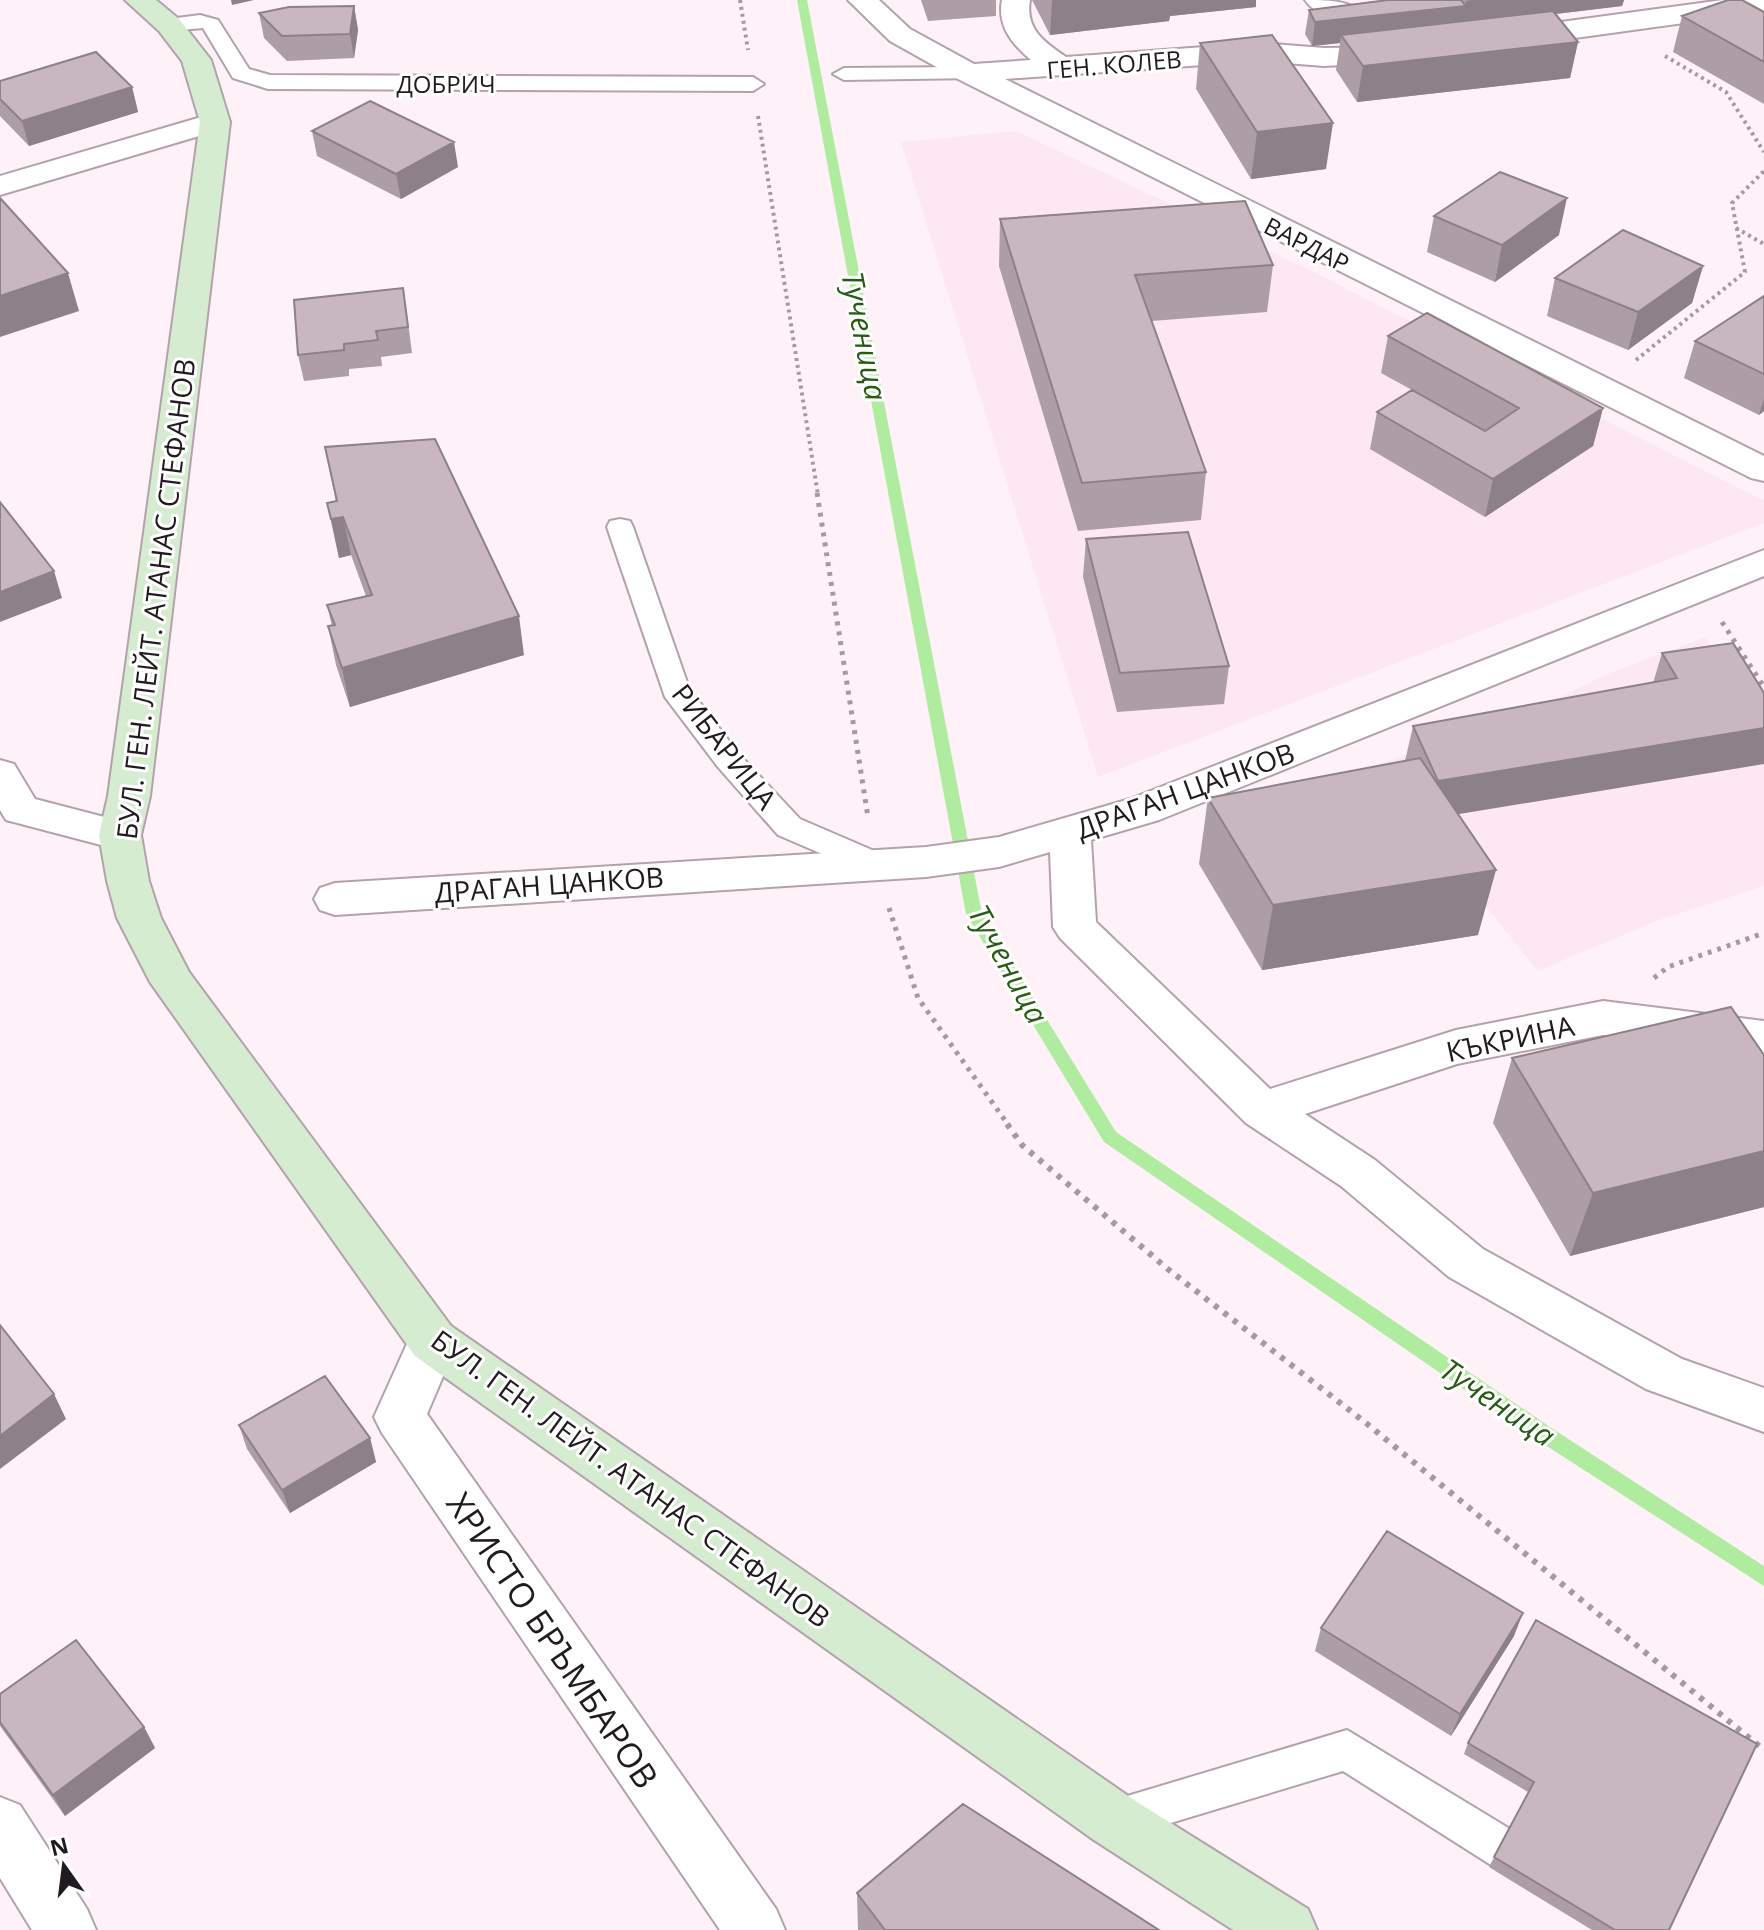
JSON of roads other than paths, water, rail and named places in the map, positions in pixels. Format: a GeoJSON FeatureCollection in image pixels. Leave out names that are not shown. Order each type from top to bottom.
{"type":"FeatureCollection","features":[{"type":"Feature","properties":{"kind":"main road","name":"БУЛ. ГЕН. ЛЕЙТ. АТАНАС СТЕФАНОВ"},"geometry":{"type":"LineString","coordinates":[[154,12],[196,60],[215,122],[129,796],[120,835],[139,918],[172,982],[433,1341],[1114,1820],[1287,1930]]}},
{"type":"Feature","properties":{"kind":"street","name":"ВАРДАР"},"geometry":{"type":"LineString","coordinates":[[862,0],[900,35],[969,73],[1599,391],[1764,470]]}},
{"type":"Feature","properties":{"kind":"street"},"geometry":{"type":"LineString","coordinates":[[1016,0],[1013,8],[1019,30],[1034,48],[1063,69]]}},
{"type":"Feature","properties":{"kind":"street","name":"ГЕН. КОЛЕВ"},"geometry":{"type":"LineString","coordinates":[[1260,52],[1303,32],[1366,14],[1319,0]]}},
{"type":"Feature","properties":{"kind":"street"},"geometry":{"type":"LineString","coordinates":[[1474,42],[1750,8]]}},
{"type":"Feature","properties":{"kind":"street","name":"ГЕН. КОЛЕВ"},"geometry":{"type":"LineString","coordinates":[[969,73],[1063,69],[1260,52],[1324,57],[1428,49]]}},
{"type":"Feature","properties":{"kind":"street"},"geometry":{"type":"LineString","coordinates":[[5,179],[215,122]]}},
{"type":"Feature","properties":{"kind":"street","name":"ДРАГАН ЦАНКОВ"},"geometry":{"type":"LineString","coordinates":[[335,899],[930,861],[999,852],[1144,810],[1764,562]]}},
{"type":"Feature","properties":{"kind":"street"},"geometry":{"type":"LineString","coordinates":[[0,774],[21,810],[120,835]]}},
{"type":"Feature","properties":{"kind":"street"},"geometry":{"type":"LineString","coordinates":[[1070,833],[1075,927],[1262,1110],[1358,1173],[1466,1263],[1664,1374],[1764,1410]]}},
{"type":"Feature","properties":{"kind":"street","name":"КЪКРИНА"},"geometry":{"type":"LineString","coordinates":[[1262,1110],[1456,1047],[1603,1018],[1764,1038]]}},
{"type":"Feature","properties":{"kind":"street","name":"ХРИСТО БРЪМБАРОВ"},"geometry":{"type":"LineString","coordinates":[[433,1341],[400,1417],[755,1930]]}},
{"type":"Feature","properties":{"kind":"street"},"geometry":{"type":"LineString","coordinates":[[0,1825],[66,1930]]}},
{"type":"Feature","properties":{"kind":"lane","name":"ДОБРИЧ"},"geometry":{"type":"LineString","coordinates":[[154,12],[211,24],[241,73],[268,82],[753,84]]}},
{"type":"Feature","properties":{"kind":"lane"},"geometry":{"type":"LineString","coordinates":[[844,74],[969,73]]}},
{"type":"Feature","properties":{"kind":"lane","name":"РИБАРИЦА"},"geometry":{"type":"LineString","coordinates":[[620,527],[675,690],[719,748],[789,827],[875,864]]}},
{"type":"Feature","properties":{"kind":"lane"},"geometry":{"type":"LineString","coordinates":[[1114,1820],[1347,1750],[1568,1890]]}},
{"type":"Feature","properties":{"kind":"waterway","name":"Тученица"},"geometry":{"type":"LineString","coordinates":[[802,0],[974,914],[1110,1137],[1546,1435],[1764,1577]]}}]}
